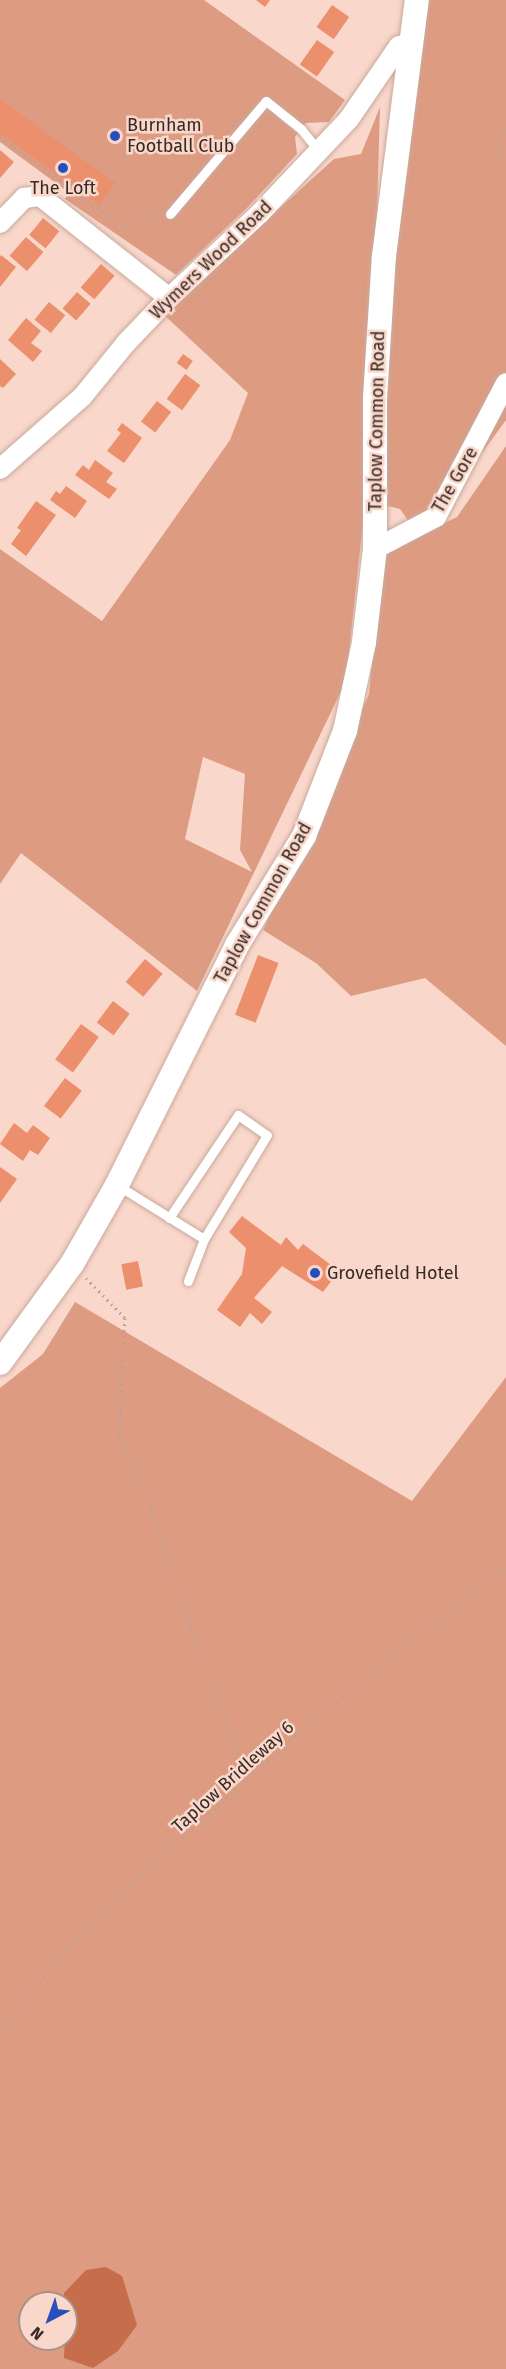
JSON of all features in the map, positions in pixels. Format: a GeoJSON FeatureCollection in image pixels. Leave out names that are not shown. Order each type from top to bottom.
{"type":"FeatureCollection","features":[{"type":"Feature","properties":{"kind":"street","name":"Taplow Common Road"},"geometry":{"type":"LineString","coordinates":[[0,1363],[72,1264],[117,1185],[237,945],[304,836],[345,731],[364,642],[375,549],[375,398],[384,256],[417,0]]}},
{"type":"Feature","properties":{"kind":"street","name":"Wymers Wood Road"},"geometry":{"type":"LineString","coordinates":[[4,459],[82,397],[126,343],[169,298],[260,213],[349,119],[399,46],[411,45]]}},
{"type":"Feature","properties":{"kind":"street"},"geometry":{"type":"LineString","coordinates":[[0,223],[24,198],[40,196],[169,298]]}},
{"type":"Feature","properties":{"kind":"street","name":"The Gore"},"geometry":{"type":"LineString","coordinates":[[375,549],[436,518],[506,383]]}},
{"type":"Feature","properties":{"kind":"lane"},"geometry":{"type":"LineString","coordinates":[[170,213],[266,102],[301,129],[319,151]]}},
{"type":"Feature","properties":{"kind":"lane"},"geometry":{"type":"LineString","coordinates":[[169,1218],[238,1115],[267,1135],[204,1239],[188,1281]]}},
{"type":"Feature","properties":{"kind":"lane"},"geometry":{"type":"LineString","coordinates":[[117,1185],[204,1239]]}},
{"type":"Feature","properties":{"kind":"path"},"geometry":{"type":"LineString","coordinates":[[494,164],[506,128]]}},
{"type":"Feature","properties":{"kind":"path"},"geometry":{"type":"LineString","coordinates":[[0,137],[123,227],[170,213]]}},
{"type":"Feature","properties":{"kind":"path"},"geometry":{"type":"LineString","coordinates":[[72,1264],[124,1318],[118,1436],[152,1508],[191,1629],[248,1779]]}},
{"type":"Feature","properties":{"kind":"path","name":"Taplow Bridleway 6"},"geometry":{"type":"LineString","coordinates":[[0,2027],[102,1910],[248,1779],[393,1654],[506,1570]]}},
{"type":"Feature","properties":{"kind":"shaded area"},"geometry":{"type":"Polygon","coordinates":[[[0,0],[204,0],[345,100],[329,122],[306,123],[295,137],[297,154],[248,207],[176,275],[65,199],[68,192],[0,142],[0,0]]]}},
{"type":"Feature","properties":{"kind":"shaded area"},"geometry":{"type":"Polygon","coordinates":[[[426,0],[506,0],[506,420],[437,514],[412,526],[400,509],[384,505],[397,203],[426,0]]]}},
{"type":"Feature","properties":{"kind":"shaded area"},"geometry":{"type":"Polygon","coordinates":[[[380,107],[370,457],[346,681],[197,991],[21,853],[0,884],[0,549],[102,621],[230,440],[248,393],[163,314],[334,159],[361,154],[380,107]],[[203,757],[185,839],[252,872],[240,850],[245,774],[203,757]]]}},
{"type":"Feature","properties":{"kind":"shaded area"},"geometry":{"type":"Polygon","coordinates":[[[506,446],[506,1046],[425,978],[351,996],[316,963],[263,930],[369,694],[382,553],[457,517],[506,446]]]}},
{"type":"Feature","properties":{"kind":"shaded area"},"geometry":{"type":"Polygon","coordinates":[[[75,1302],[412,1501],[506,1377],[506,2369],[0,2369],[0,1388],[43,1354],[75,1302]]]}},
{"type":"Feature","properties":{"kind":"shaded area"},"geometry":{"type":"Polygon","coordinates":[[[106,2267],[122,2276],[137,2325],[118,2351],[93,2368],[64,2358],[64,2351],[78,2351],[78,2291],[66,2291],[86,2270],[106,2267]]]}},
{"type":"Feature","properties":{"kind":"building"},"geometry":{"type":"Polygon","coordinates":[[[256,0],[270,0],[265,7],[256,0]]]}},
{"type":"Feature","properties":{"kind":"building"},"geometry":{"type":"Polygon","coordinates":[[[332,5],[349,17],[334,39],[317,27],[332,5]]]}},
{"type":"Feature","properties":{"kind":"building"},"geometry":{"type":"Polygon","coordinates":[[[317,40],[334,52],[317,77],[300,65],[317,40]]]}},
{"type":"Feature","properties":{"kind":"building"},"geometry":{"type":"Polygon","coordinates":[[[0,99],[115,183],[99,205],[0,133],[0,99]]]}},
{"type":"Feature","properties":{"kind":"building"},"geometry":{"type":"Polygon","coordinates":[[[0,150],[14,162],[0,178],[0,150]]]}},
{"type":"Feature","properties":{"kind":"building"},"geometry":{"type":"Polygon","coordinates":[[[43,218],[59,231],[45,248],[29,235],[43,218]]]}},
{"type":"Feature","properties":{"kind":"building"},"geometry":{"type":"Polygon","coordinates":[[[26,237],[43,252],[27,271],[10,256],[26,237]]]}},
{"type":"Feature","properties":{"kind":"building"},"geometry":{"type":"Polygon","coordinates":[[[1,255],[16,267],[0,287],[0,257],[1,255]]]}},
{"type":"Feature","properties":{"kind":"building"},"geometry":{"type":"Polygon","coordinates":[[[101,264],[115,276],[94,299],[81,287],[101,264]]]}},
{"type":"Feature","properties":{"kind":"building"},"geometry":{"type":"Polygon","coordinates":[[[77,292],[91,304],[76,320],[63,309],[77,292]]]}},
{"type":"Feature","properties":{"kind":"building"},"geometry":{"type":"Polygon","coordinates":[[[49,302],[65,315],[51,333],[35,320],[49,302]]]}},
{"type":"Feature","properties":{"kind":"building"},"geometry":{"type":"Polygon","coordinates":[[[26,318],[41,331],[31,343],[42,351],[33,362],[8,340],[26,318]]]}},
{"type":"Feature","properties":{"kind":"building"},"geometry":{"type":"Polygon","coordinates":[[[183,354],[193,361],[187,370],[177,363],[183,354]]]}},
{"type":"Feature","properties":{"kind":"building"},"geometry":{"type":"Polygon","coordinates":[[[0,359],[16,374],[3,388],[0,386],[0,359]]]}},
{"type":"Feature","properties":{"kind":"building"},"geometry":{"type":"Polygon","coordinates":[[[185,374],[200,385],[182,410],[167,399],[185,374]]]}},
{"type":"Feature","properties":{"kind":"building"},"geometry":{"type":"Polygon","coordinates":[[[157,401],[171,412],[155,433],[141,421],[157,401]]]}},
{"type":"Feature","properties":{"kind":"building"},"geometry":{"type":"Polygon","coordinates":[[[122,423],[142,438],[124,463],[107,451],[121,433],[117,430],[122,423]]]}},
{"type":"Feature","properties":{"kind":"building"},"geometry":{"type":"Polygon","coordinates":[[[95,460],[113,473],[106,482],[117,489],[109,499],[75,475],[83,465],[89,470],[95,460]]]}},
{"type":"Feature","properties":{"kind":"building"},"geometry":{"type":"Polygon","coordinates":[[[66,486],[87,501],[75,518],[50,500],[56,491],[60,494],[66,486]]]}},
{"type":"Feature","properties":{"kind":"building"},"geometry":{"type":"Polygon","coordinates":[[[36,501],[56,515],[26,556],[11,544],[21,530],[17,528],[36,501]]]}},
{"type":"Feature","properties":{"kind":"building"},"geometry":{"type":"Polygon","coordinates":[[[258,955],[279,963],[256,1023],[235,1015],[258,955]]]}},
{"type":"Feature","properties":{"kind":"building"},"geometry":{"type":"Polygon","coordinates":[[[145,959],[163,974],[143,997],[126,982],[145,959]]]}},
{"type":"Feature","properties":{"kind":"building"},"geometry":{"type":"Polygon","coordinates":[[[113,1001],[130,1014],[114,1035],[97,1023],[113,1001]]]}},
{"type":"Feature","properties":{"kind":"building"},"geometry":{"type":"Polygon","coordinates":[[[81,1024],[99,1037],[73,1073],[55,1060],[81,1024]]]}},
{"type":"Feature","properties":{"kind":"building"},"geometry":{"type":"Polygon","coordinates":[[[65,1078],[82,1091],[61,1119],[44,1106],[65,1078]]]}},
{"type":"Feature","properties":{"kind":"building"},"geometry":{"type":"Polygon","coordinates":[[[14,1123],[27,1133],[33,1125],[50,1138],[38,1155],[30,1150],[23,1161],[0,1144],[14,1123]]]}},
{"type":"Feature","properties":{"kind":"building"},"geometry":{"type":"Polygon","coordinates":[[[0,1167],[17,1179],[0,1203],[0,1167]]]}},
{"type":"Feature","properties":{"kind":"building","name":"Grovefield Hotel"},"geometry":{"type":"Polygon","coordinates":[[[242,1216],[281,1245],[286,1237],[298,1250],[303,1244],[339,1271],[323,1292],[282,1266],[254,1298],[272,1312],[262,1324],[250,1313],[240,1327],[217,1310],[242,1274],[246,1248],[229,1232],[242,1216]]]}},
{"type":"Feature","properties":{"kind":"building"},"geometry":{"type":"Polygon","coordinates":[[[138,1261],[143,1287],[126,1290],[121,1264],[138,1261]]]}},
{"type":"Feature","properties":{"kind":"place","name":"Burnham Football Club"},"geometry":{"type":"Point","coordinates":[115,136]}},
{"type":"Feature","properties":{"kind":"place","name":"The Loft"},"geometry":{"type":"Point","coordinates":[63,168]}},
{"type":"Feature","properties":{"kind":"place","name":"Grovefield Hotel"},"geometry":{"type":"Point","coordinates":[315,1273]}}]}
